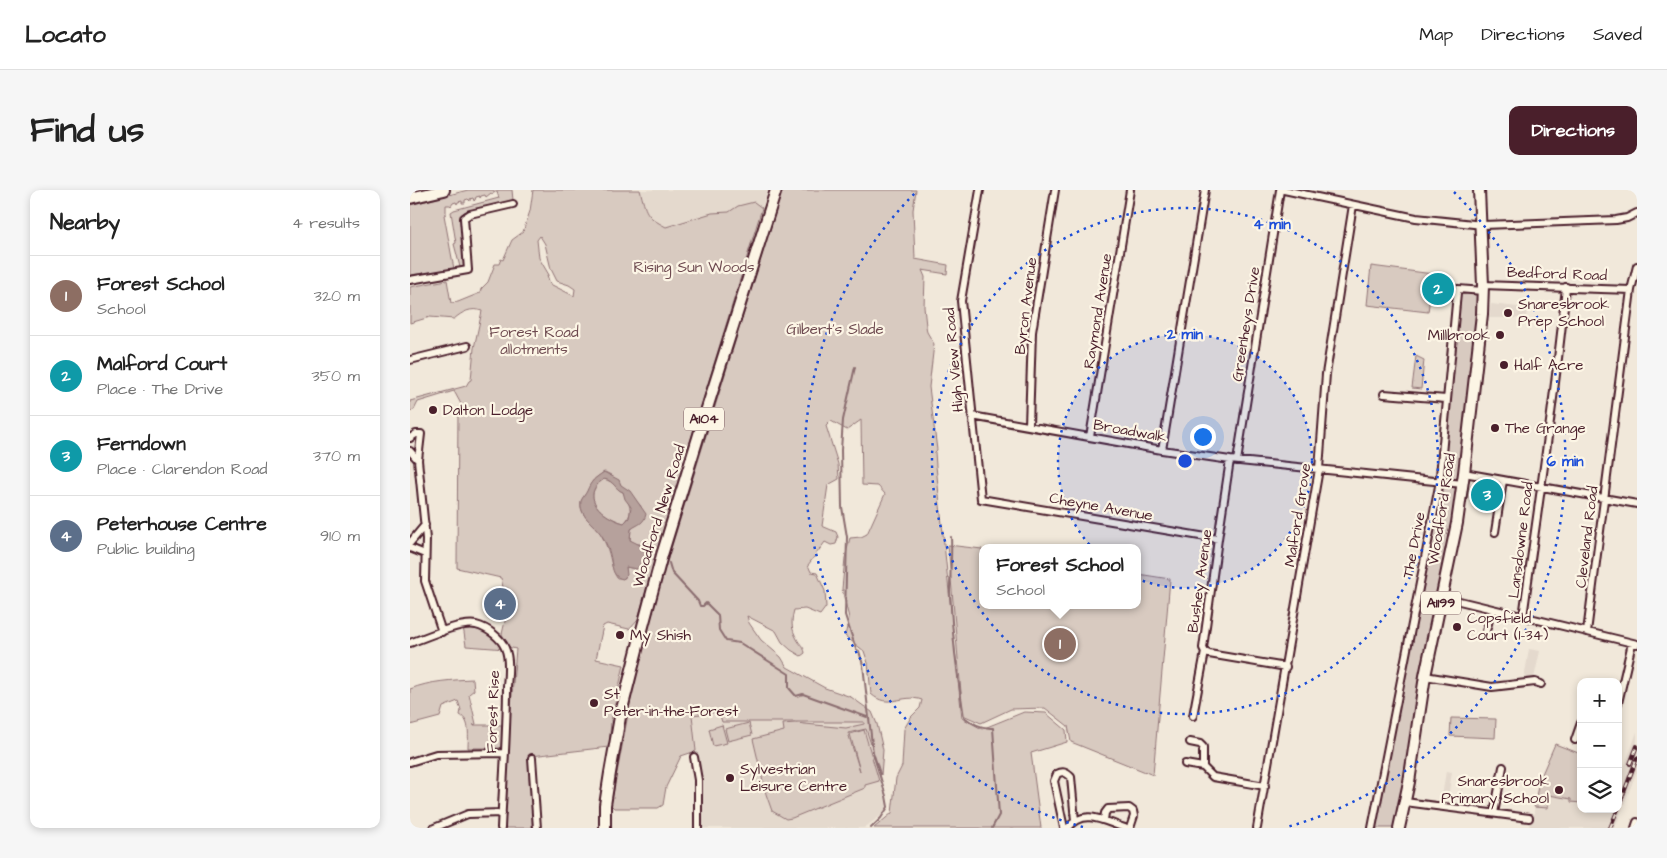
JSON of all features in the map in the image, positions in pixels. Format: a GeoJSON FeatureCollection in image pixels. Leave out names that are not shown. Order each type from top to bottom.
{"type":"FeatureCollection","features":[{"type":"Feature","properties":{"kind":"main road"},"geometry":{"type":"LineString","coordinates":[[410,198],[444,190]]}},
{"type":"Feature","properties":{"kind":"main road","name":"Woodford New Road"},"geometry":{"type":"LineString","coordinates":[[605,828],[605,805],[620,717],[650,598],[776,190]]}},
{"type":"Feature","properties":{"kind":"main road","name":"Woodford Road"},"geometry":{"type":"LineString","coordinates":[[1399,828],[1405,802],[1425,676],[1457,523],[1463,479],[1480,340],[1483,288],[1479,190]]}},
{"type":"Feature","properties":{"kind":"street","name":"High View Road"},"geometry":{"type":"LineString","coordinates":[[980,190],[961,301],[981,499]]}},
{"type":"Feature","properties":{"kind":"street","name":"Byron Avenue"},"geometry":{"type":"LineString","coordinates":[[1029,425],[1032,332],[1055,190]]}},
{"type":"Feature","properties":{"kind":"street","name":"Raymond Avenue"},"geometry":{"type":"LineString","coordinates":[[1090,437],[1130,190]]}},
{"type":"Feature","properties":{"kind":"street"},"geometry":{"type":"LineString","coordinates":[[1162,450],[1205,190]]}},
{"type":"Feature","properties":{"kind":"street","name":"Greenheys Drive"},"geometry":{"type":"LineString","coordinates":[[1234,461],[1280,190]]}},
{"type":"Feature","properties":{"kind":"street"},"geometry":{"type":"LineString","coordinates":[[1284,190],[1416,218],[1479,224],[1637,219]]}},
{"type":"Feature","properties":{"kind":"street"},"geometry":{"type":"LineString","coordinates":[[410,280],[468,270],[464,218],[470,214],[513,204]]}},
{"type":"Feature","properties":{"kind":"street","name":"Malford Grove"},"geometry":{"type":"LineString","coordinates":[[1257,828],[1266,786],[1319,469],[1326,374],[1353,204]]}},
{"type":"Feature","properties":{"kind":"street"},"geometry":{"type":"LineString","coordinates":[[1628,218],[1637,213]]}},
{"type":"Feature","properties":{"kind":"street","name":"Cleveland Road"},"geometry":{"type":"LineString","coordinates":[[1587,632],[1632,290],[1637,266]]}},
{"type":"Feature","properties":{"kind":"street","name":"Bedford Road"},"geometry":{"type":"LineString","coordinates":[[1483,288],[1566,287],[1632,290]]}},
{"type":"Feature","properties":{"kind":"street","name":"Lansdowne Road"},"geometry":{"type":"LineString","coordinates":[[1523,617],[1557,376],[1566,287]]}},
{"type":"Feature","properties":{"kind":"street","name":"The Drive"},"geometry":{"type":"LineString","coordinates":[[1372,828],[1439,482],[1458,290],[1483,288]]}},
{"type":"Feature","properties":{"kind":"street"},"geometry":{"type":"LineString","coordinates":[[410,360],[467,346]]}},
{"type":"Feature","properties":{"kind":"street"},"geometry":{"type":"LineString","coordinates":[[1384,394],[1446,399]]}},
{"type":"Feature","properties":{"kind":"street","name":"Broadwalk"},"geometry":{"type":"LineString","coordinates":[[972,416],[1234,461],[1439,482],[1463,479],[1503,480],[1637,504]]}},
{"type":"Feature","properties":{"kind":"street"},"geometry":{"type":"LineString","coordinates":[[410,438],[416,434],[421,434],[418,460],[425,525],[425,581],[442,632],[410,643]]}},
{"type":"Feature","properties":{"kind":"street"},"geometry":{"type":"LineString","coordinates":[[410,451],[418,460]]}},
{"type":"Feature","properties":{"kind":"street","name":"Bushey Avenue"},"geometry":{"type":"LineString","coordinates":[[1234,461],[1218,539],[1203,648],[1205,652],[1286,666]]}},
{"type":"Feature","properties":{"kind":"street"},"geometry":{"type":"LineString","coordinates":[[1495,532],[1503,480]]}},
{"type":"Feature","properties":{"kind":"street","name":"Cheyne Avenue"},"geometry":{"type":"LineString","coordinates":[[981,499],[1218,539]]}},
{"type":"Feature","properties":{"kind":"street"},"geometry":{"type":"LineString","coordinates":[[410,543],[425,525]]}},
{"type":"Feature","properties":{"kind":"street"},"geometry":{"type":"LineString","coordinates":[[410,548],[425,554]]}},
{"type":"Feature","properties":{"kind":"street"},"geometry":{"type":"LineString","coordinates":[[1442,597],[1634,644],[1622,688]]}},
{"type":"Feature","properties":{"kind":"street"},"geometry":{"type":"LineString","coordinates":[[1486,631],[1492,609]]}},
{"type":"Feature","properties":{"kind":"street","name":"Forest Rise"},"geometry":{"type":"LineString","coordinates":[[442,632],[463,626],[478,626],[489,630],[500,640],[506,649],[508,668],[501,828]]}},
{"type":"Feature","properties":{"kind":"street"},"geometry":{"type":"LineString","coordinates":[[1193,716],[1205,652]]}},
{"type":"Feature","properties":{"kind":"street"},"geometry":{"type":"LineString","coordinates":[[1425,676],[1492,687],[1536,682],[1541,684]]}},
{"type":"Feature","properties":{"kind":"street"},"geometry":{"type":"LineString","coordinates":[[1575,740],[1577,734]]}},
{"type":"Feature","properties":{"kind":"street"},"geometry":{"type":"LineString","coordinates":[[1190,742],[1200,744],[1203,747],[1202,767]]}},
{"type":"Feature","properties":{"kind":"street"},"geometry":{"type":"LineString","coordinates":[[410,762],[436,754],[505,753]]}},
{"type":"Feature","properties":{"kind":"street"},"geometry":{"type":"LineString","coordinates":[[532,758],[537,828]]}},
{"type":"Feature","properties":{"kind":"street"},"geometry":{"type":"LineString","coordinates":[[694,758],[698,780],[698,828]]}},
{"type":"Feature","properties":{"kind":"street"},"geometry":{"type":"LineString","coordinates":[[1186,764],[1202,767],[1213,777],[1266,786]]}},
{"type":"Feature","properties":{"kind":"street"},"geometry":{"type":"LineString","coordinates":[[1494,813],[1502,767]]}},
{"type":"Feature","properties":{"kind":"street"},"geometry":{"type":"LineString","coordinates":[[1061,772],[1067,773],[1071,777],[1074,817],[1067,828],[1054,778],[1056,774],[1061,772]]}},
{"type":"Feature","properties":{"kind":"street"},"geometry":{"type":"LineString","coordinates":[[1405,802],[1529,818]]}},
{"type":"Feature","properties":{"kind":"street"},"geometry":{"type":"LineString","coordinates":[[1060,805],[1074,817],[1104,820],[1125,828]]}},
{"type":"Feature","properties":{"kind":"street"},"geometry":{"type":"LineString","coordinates":[[1104,820],[1108,809],[1129,808],[1133,811],[1134,816],[1130,828]]}},
{"type":"Feature","properties":{"kind":"street"},"geometry":{"type":"LineString","coordinates":[[434,828],[468,814],[502,813]]}},
{"type":"Feature","properties":{"kind":"street"},"geometry":{"type":"LineString","coordinates":[[1634,828],[1637,822]]}},
{"type":"Feature","properties":{"kind":"shaded area"},"geometry":{"type":"Polygon","coordinates":[[[623,190],[768,190],[762,208],[638,243],[623,190]]]}},
{"type":"Feature","properties":{"kind":"shaded area","name":"Snaresbrook Prep School"},"geometry":{"type":"Polygon","coordinates":[[[1491,304],[1527,308],[1526,318],[1489,318],[1491,304]]]}},
{"type":"Feature","properties":{"kind":"shaded area"},"geometry":{"type":"Polygon","coordinates":[[[604,472],[619,480],[621,485],[630,491],[646,514],[642,522],[631,529],[630,540],[644,547],[649,558],[643,566],[636,569],[626,567],[627,575],[623,579],[619,578],[614,572],[605,542],[600,533],[584,515],[581,506],[581,500],[590,485],[604,472]],[[604,479],[597,486],[593,492],[593,499],[596,506],[608,516],[624,523],[629,518],[631,507],[625,499],[623,492],[604,479]]]}},
{"type":"Feature","properties":{"kind":"shaded area"},"geometry":{"type":"Polygon","coordinates":[[[1529,649],[1540,651],[1534,678],[1524,679],[1529,649]]]}},
{"type":"Feature","properties":{"kind":"shaded area"},"geometry":{"type":"Polygon","coordinates":[[[720,712],[722,722],[864,722],[881,775],[887,811],[864,828],[703,828],[699,806],[702,783],[692,715],[720,712]]]}},
{"type":"Feature","properties":{"kind":"shaded area","name":"Snaresbrook Primary School"},"geometry":{"type":"Polygon","coordinates":[[[1637,732],[1637,771],[1622,810],[1623,770],[1637,732]]]}},
{"type":"Feature","properties":{"kind":"shaded area","name":"Snaresbrook Primary School"},"geometry":{"type":"Polygon","coordinates":[[[1555,744],[1577,752],[1577,813],[1621,813],[1615,828],[1531,828],[1528,823],[1529,818],[1534,813],[1539,781],[1555,744]]]}},
{"type":"Feature","properties":{"kind":"shaded area"},"geometry":{"type":"Polygon","coordinates":[[[1446,771],[1452,772],[1448,798],[1442,797],[1446,771]]]}},
{"type":"Feature","properties":{"kind":"green space"},"geometry":{"type":"Polygon","coordinates":[[[468,190],[512,190],[513,200],[464,212],[461,215],[464,266],[455,270],[460,267],[454,244],[456,243],[451,212],[499,198],[497,192],[492,195],[491,193],[486,197],[485,195],[480,198],[480,196],[476,197],[474,201],[473,198],[470,201],[468,199],[465,200],[465,203],[462,203],[462,201],[457,204],[456,202],[453,203],[451,206],[446,205],[446,214],[444,215],[454,269],[410,275],[410,205],[468,190]]]}},
{"type":"Feature","properties":{"kind":"green space","name":"Rising Sun Woods"},"geometry":{"type":"Polygon","coordinates":[[[533,190],[640,190],[647,213],[666,227],[712,213],[729,212],[738,206],[754,202],[762,208],[666,520],[638,619],[629,629],[607,624],[603,626],[596,659],[624,665],[611,721],[609,747],[531,756],[529,781],[532,828],[504,828],[507,754],[516,649],[508,647],[502,634],[510,600],[505,596],[501,578],[457,568],[458,408],[461,404],[454,391],[418,402],[414,410],[410,411],[410,401],[466,386],[471,380],[474,348],[482,311],[467,311],[454,319],[430,317],[410,323],[410,287],[447,280],[451,303],[480,293],[481,289],[488,282],[495,264],[499,264],[501,259],[503,260],[512,240],[523,232],[530,211],[533,190]],[[540,236],[537,240],[539,258],[549,275],[547,275],[550,284],[574,296],[575,289],[557,281],[551,269],[545,244],[540,236]],[[605,472],[592,482],[581,501],[581,507],[582,512],[601,534],[617,578],[625,578],[626,567],[636,569],[640,544],[635,544],[630,540],[631,529],[634,527],[641,506],[611,475],[605,472]]]}},
{"type":"Feature","properties":{"kind":"green space","name":"Gilbert's Slade"},"geometry":{"type":"Polygon","coordinates":[[[782,190],[916,190],[913,210],[915,259],[948,265],[947,274],[922,270],[925,277],[924,307],[926,326],[927,332],[934,344],[929,387],[937,450],[935,452],[936,466],[962,718],[982,729],[1024,712],[1046,713],[1066,730],[1067,742],[1031,753],[1041,828],[874,828],[892,813],[896,778],[902,766],[904,729],[911,717],[920,708],[922,700],[908,698],[884,701],[871,694],[868,663],[864,651],[845,636],[849,618],[842,589],[845,558],[850,538],[861,537],[867,534],[885,494],[878,486],[862,485],[861,420],[847,430],[831,421],[826,426],[838,464],[839,479],[828,485],[822,526],[836,532],[838,537],[836,544],[831,545],[825,542],[808,565],[811,572],[817,573],[825,591],[826,607],[820,615],[805,609],[794,610],[793,628],[805,653],[801,656],[791,650],[782,642],[776,631],[747,616],[749,623],[761,640],[781,657],[787,667],[825,688],[851,697],[872,712],[883,750],[881,775],[866,729],[848,733],[860,771],[850,734],[864,730],[879,781],[865,785],[865,788],[786,819],[772,811],[753,739],[784,731],[783,724],[795,723],[846,728],[864,724],[864,722],[722,722],[719,712],[692,715],[696,751],[681,756],[666,787],[663,805],[658,808],[614,808],[611,805],[633,688],[661,581],[782,190]]]}},
{"type":"Feature","properties":{"kind":"green space"},"geometry":{"type":"Polygon","coordinates":[[[1371,266],[1433,274],[1428,312],[1367,305],[1371,266]]]}},
{"type":"Feature","properties":{"kind":"green space"},"geometry":{"type":"Polygon","coordinates":[[[1463,292],[1477,293],[1479,296],[1465,434],[1463,434],[1458,479],[1445,479],[1443,476],[1461,294],[1463,292]]]}},
{"type":"Feature","properties":{"kind":"green space"},"geometry":{"type":"Polygon","coordinates":[[[1416,356],[1424,360],[1421,389],[1412,388],[1416,356]]]}},
{"type":"Feature","properties":{"kind":"green space"},"geometry":{"type":"Polygon","coordinates":[[[604,479],[623,492],[627,500],[630,512],[624,523],[608,516],[596,506],[593,493],[604,479]]]}},
{"type":"Feature","properties":{"kind":"green space"},"geometry":{"type":"Polygon","coordinates":[[[1442,486],[1457,488],[1457,493],[1453,522],[1416,698],[1405,781],[1396,828],[1375,828],[1442,486]]]}},
{"type":"Feature","properties":{"kind":"green space"},"geometry":{"type":"Polygon","coordinates":[[[948,545],[979,549],[979,609],[1141,609],[1141,574],[1170,579],[1153,775],[1071,742],[1068,726],[1045,708],[1011,709],[981,723],[963,715],[948,545]]]}},
{"type":"Feature","properties":{"kind":"green space"},"geometry":{"type":"Polygon","coordinates":[[[463,626],[489,631],[506,649],[466,646],[463,626]]]}},
{"type":"Feature","properties":{"kind":"green space"},"geometry":{"type":"Polygon","coordinates":[[[473,679],[474,690],[469,694],[476,724],[473,725],[503,725],[501,747],[468,748],[467,725],[464,718],[460,715],[461,710],[458,701],[443,707],[440,717],[410,725],[410,689],[449,680],[473,679]]]}},
{"type":"Feature","properties":{"kind":"green space"},"geometry":{"type":"Polygon","coordinates":[[[1451,718],[1496,719],[1495,738],[1450,736],[1451,718]]]}},
{"type":"Feature","properties":{"kind":"green space"},"geometry":{"type":"Polygon","coordinates":[[[749,723],[752,735],[728,741],[725,729],[749,723]]]}},
{"type":"Feature","properties":{"kind":"green space"},"geometry":{"type":"Polygon","coordinates":[[[722,725],[727,743],[713,746],[709,729],[722,725]]]}},
{"type":"Feature","properties":{"kind":"green space"},"geometry":{"type":"Polygon","coordinates":[[[1555,744],[1577,752],[1577,803],[1571,802],[1571,799],[1549,795],[1548,808],[1534,807],[1539,781],[1555,744]]]}},
{"type":"Feature","properties":{"kind":"waterway"},"geometry":{"type":"LineString","coordinates":[[855,367],[843,420],[841,450],[842,507],[847,537],[845,615],[863,665],[873,753],[888,807],[871,828]]}},
{"type":"Feature","properties":{"kind":"waterway"},"geometry":{"type":"LineString","coordinates":[[951,537],[951,607],[955,654],[964,717],[978,726],[993,728],[999,815],[992,828]]}},
{"type":"Feature","properties":{"kind":"waterway"},"geometry":{"type":"LineString","coordinates":[[669,563],[672,573],[698,601],[700,606],[706,603],[718,615],[719,630],[726,641],[740,643],[789,674],[789,688],[796,696],[803,694],[867,717]]}},
{"type":"Feature","properties":{"kind":"railway"},"geometry":{"type":"LineString","coordinates":[[1630,764],[1637,746]]}},
{"type":"Feature","properties":{"kind":"railway"},"geometry":{"type":"LineString","coordinates":[[1622,797],[1637,758]]}},
{"type":"Feature","properties":{"kind":"railway"},"geometry":{"type":"LineString","coordinates":[[1610,828],[1616,813]]}},
{"type":"Feature","properties":{"kind":"place","name":"Malford Court"},"geometry":{"type":"Point","coordinates":[1438,289]}},
{"type":"Feature","properties":{"kind":"place","name":"Snaresbrook Prep School"},"geometry":{"type":"Point","coordinates":[1508,313]}},
{"type":"Feature","properties":{"kind":"place","name":"Millbrook"},"geometry":{"type":"Point","coordinates":[1500,335]}},
{"type":"Feature","properties":{"kind":"place","name":"Half Acre"},"geometry":{"type":"Point","coordinates":[1504,365]}},
{"type":"Feature","properties":{"kind":"place","name":"Dalton Lodge"},"geometry":{"type":"Point","coordinates":[433,410]}},
{"type":"Feature","properties":{"kind":"place","name":"The Grange"},"geometry":{"type":"Point","coordinates":[1495,428]}},
{"type":"Feature","properties":{"kind":"place","name":"Ferndown"},"geometry":{"type":"Point","coordinates":[1487,495]}},
{"type":"Feature","properties":{"kind":"place","name":"Peterhouse Centre"},"geometry":{"type":"Point","coordinates":[500,604]}},
{"type":"Feature","properties":{"kind":"place","name":"Copsfield Court (1-34)"},"geometry":{"type":"Point","coordinates":[1457,627]}},
{"type":"Feature","properties":{"kind":"place","name":"My Shish"},"geometry":{"type":"Point","coordinates":[620,635]}},
{"type":"Feature","properties":{"kind":"place","name":"Forest School"},"geometry":{"type":"Point","coordinates":[1060,644]}},
{"type":"Feature","properties":{"kind":"place","name":"St Peter-in-the-Forest"},"geometry":{"type":"Point","coordinates":[594,703]}},
{"type":"Feature","properties":{"kind":"place","name":"Sylvestrian Leisure Centre"},"geometry":{"type":"Point","coordinates":[730,778]}},
{"type":"Feature","properties":{"kind":"place","name":"Snaresbrook Primary School"},"geometry":{"type":"Point","coordinates":[1559,790]}},
{"type":"Feature","properties":{"kind":"park label","name":"Forest Road allotments"},"geometry":{"type":"Point","coordinates":[534,340]}}]}
